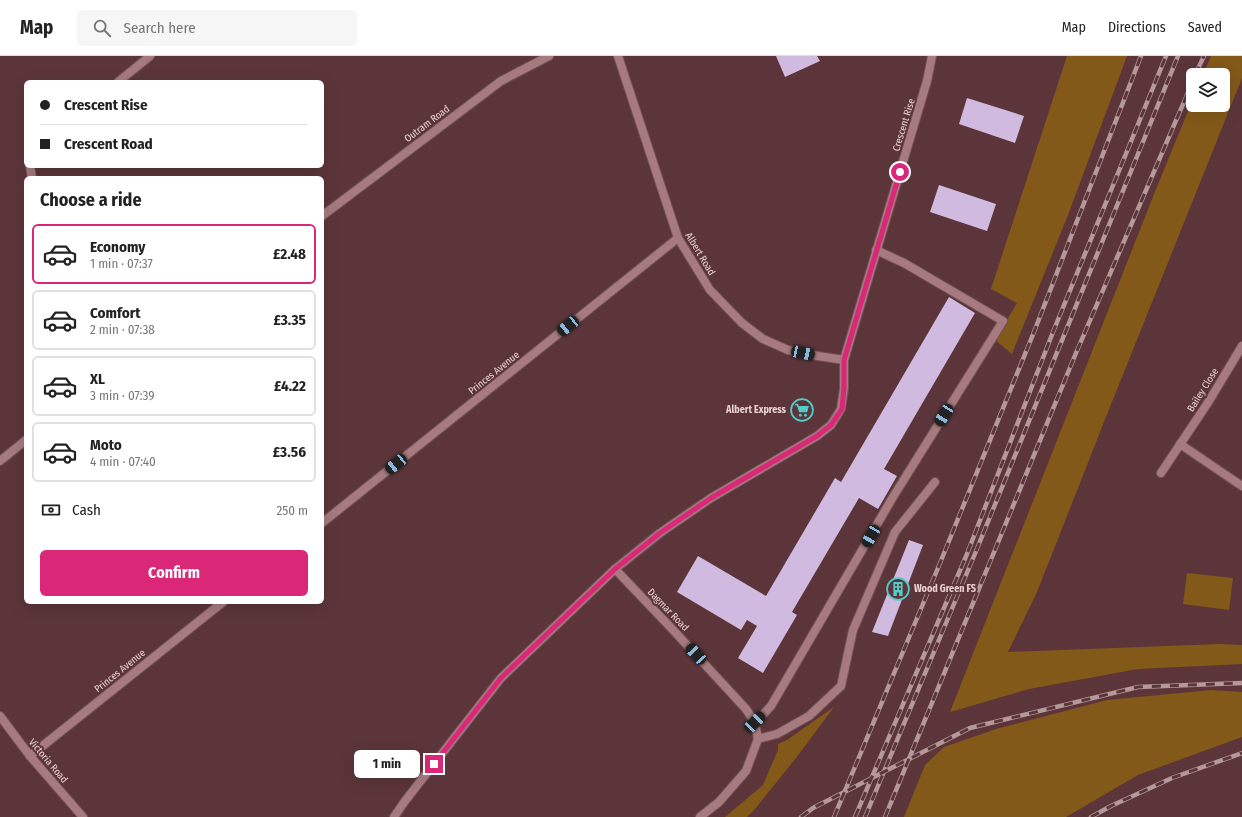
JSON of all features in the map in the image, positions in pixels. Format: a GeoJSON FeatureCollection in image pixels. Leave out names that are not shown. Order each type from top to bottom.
{"type":"FeatureCollection","features":[{"type":"Feature","properties":{"kind":"street"},"geometry":{"type":"LineString","coordinates":[[120,80],[150,56]]}},
{"type":"Feature","properties":{"kind":"street","name":"Outram Road"},"geometry":{"type":"LineString","coordinates":[[324,214],[501,81],[549,56]]}},
{"type":"Feature","properties":{"kind":"street","name":"Albert Road"},"geometry":{"type":"LineString","coordinates":[[618,56],[678,238],[710,290],[742,323],[763,338],[788,350],[844,360]]}},
{"type":"Feature","properties":{"kind":"street","name":"Crescent Rise"},"geometry":{"type":"LineString","coordinates":[[394,817],[501,678],[615,569],[660,533],[711,498],[817,436],[831,425],[842,409],[844,360],[927,81],[932,56]]}},
{"type":"Feature","properties":{"kind":"street","name":"Princes Avenue"},"geometry":{"type":"LineString","coordinates":[[324,521],[678,238]]}},
{"type":"Feature","properties":{"kind":"street"},"geometry":{"type":"LineString","coordinates":[[755,722],[772,706],[893,496],[1003,321],[904,263],[876,250]]}},
{"type":"Feature","properties":{"kind":"street","name":"Bailey Close"},"geometry":{"type":"LineString","coordinates":[[1162,473],[1209,401],[1242,346]]}},
{"type":"Feature","properties":{"kind":"street"},"geometry":{"type":"LineString","coordinates":[[0,461],[24,442]]}},
{"type":"Feature","properties":{"kind":"street"},"geometry":{"type":"LineString","coordinates":[[1180,444],[1242,486]]}},
{"type":"Feature","properties":{"kind":"street"},"geometry":{"type":"LineString","coordinates":[[700,817],[719,802],[746,771],[758,739],[777,734],[809,716],[841,686],[853,630],[895,532],[935,482]]}},
{"type":"Feature","properties":{"kind":"street","name":"Dagmar Road"},"geometry":{"type":"LineString","coordinates":[[615,569],[741,704],[755,722],[758,739]]}},
{"type":"Feature","properties":{"kind":"street","name":"Princes Avenue"},"geometry":{"type":"LineString","coordinates":[[30,756],[220,604]]}},
{"type":"Feature","properties":{"kind":"street","name":"Victoria Road"},"geometry":{"type":"LineString","coordinates":[[0,716],[30,756],[83,817]]}},
{"type":"Feature","properties":{"kind":"shaded area"},"geometry":{"type":"Polygon","coordinates":[[[1067,56],[1127,56],[1068,215],[1012,354],[995,340],[1017,303],[991,289],[1067,56]]]}},
{"type":"Feature","properties":{"kind":"shaded area"},"geometry":{"type":"Polygon","coordinates":[[[1211,56],[1242,56],[1242,78],[1230,108],[1230,68],[1206,68],[1211,56]]]}},
{"type":"Feature","properties":{"kind":"shaded area"},"geometry":{"type":"Polygon","coordinates":[[[1188,112],[1228,112],[1037,592],[1008,652],[1219,644],[1242,645],[1242,664],[1138,669],[1029,689],[950,712],[1188,112]]]}},
{"type":"Feature","properties":{"kind":"shaded area"},"geometry":{"type":"Polygon","coordinates":[[[1187,573],[1233,578],[1229,610],[1183,604],[1187,573]]]}},
{"type":"Feature","properties":{"kind":"shaded area"},"geometry":{"type":"Polygon","coordinates":[[[1211,690],[1242,692],[1242,737],[1138,775],[1066,817],[904,817],[925,765],[944,747],[996,729],[1107,700],[1211,690]]]}},
{"type":"Feature","properties":{"kind":"shaded area"},"geometry":{"type":"Polygon","coordinates":[[[834,707],[755,809],[747,817],[725,817],[763,785],[778,750],[778,744],[787,740],[834,707]]]}},
{"type":"Feature","properties":{"kind":"building"},"geometry":{"type":"Polygon","coordinates":[[[776,56],[817,56],[820,61],[785,77],[776,56]]]}},
{"type":"Feature","properties":{"kind":"building"},"geometry":{"type":"Polygon","coordinates":[[[967,98],[1024,116],[1015,143],[959,124],[967,98]]]}},
{"type":"Feature","properties":{"kind":"building"},"geometry":{"type":"Polygon","coordinates":[[[939,185],[996,204],[987,231],[930,212],[939,185]]]}},
{"type":"Feature","properties":{"kind":"building"},"geometry":{"type":"Polygon","coordinates":[[[949,297],[975,313],[884,469],[897,476],[878,509],[859,498],[792,612],[797,615],[763,673],[738,658],[757,626],[747,620],[741,630],[677,592],[698,556],[766,596],[835,478],[841,482],[949,297]]]}},
{"type":"Feature","properties":{"kind":"building","name":"Wood Green FS"},"geometry":{"type":"Polygon","coordinates":[[[909,540],[923,545],[888,636],[872,632],[909,540]]]}},
{"type":"Feature","properties":{"kind":"railway"},"geometry":{"type":"LineString","coordinates":[[834,817],[938,568],[1034,332],[1141,56]]}},
{"type":"Feature","properties":{"kind":"railway"},"geometry":{"type":"LineString","coordinates":[[855,817],[967,554],[1053,332],[1166,56]]}},
{"type":"Feature","properties":{"kind":"railway"},"geometry":{"type":"LineString","coordinates":[[865,817],[974,556],[1178,56]]}},
{"type":"Feature","properties":{"kind":"railway"},"geometry":{"type":"LineString","coordinates":[[1198,68],[1204,56]]}},
{"type":"Feature","properties":{"kind":"railway"},"geometry":{"type":"LineString","coordinates":[[885,817],[1076,353],[1186,97]]}},
{"type":"Feature","properties":{"kind":"railway"},"geometry":{"type":"LineString","coordinates":[[801,817],[813,808],[970,728],[1138,687],[1242,683]]}},
{"type":"Feature","properties":{"kind":"railway"},"geometry":{"type":"LineString","coordinates":[[1091,817],[1111,806],[1172,778],[1242,753]]}},
{"type":"Feature","properties":{"kind":"place","name":"Albert Express"},"geometry":{"type":"Point","coordinates":[802,410]}},
{"type":"Feature","properties":{"kind":"place","name":"Wood Green FS"},"geometry":{"type":"Point","coordinates":[898,589]}},
{"type":"Feature","properties":{"kind":"route"},"geometry":{"type":"LineString","coordinates":[[434,764],[501,678],[615,569],[660,533],[711,498],[817,436],[831,425],[842,409],[844,360],[900,172]]}}]}
